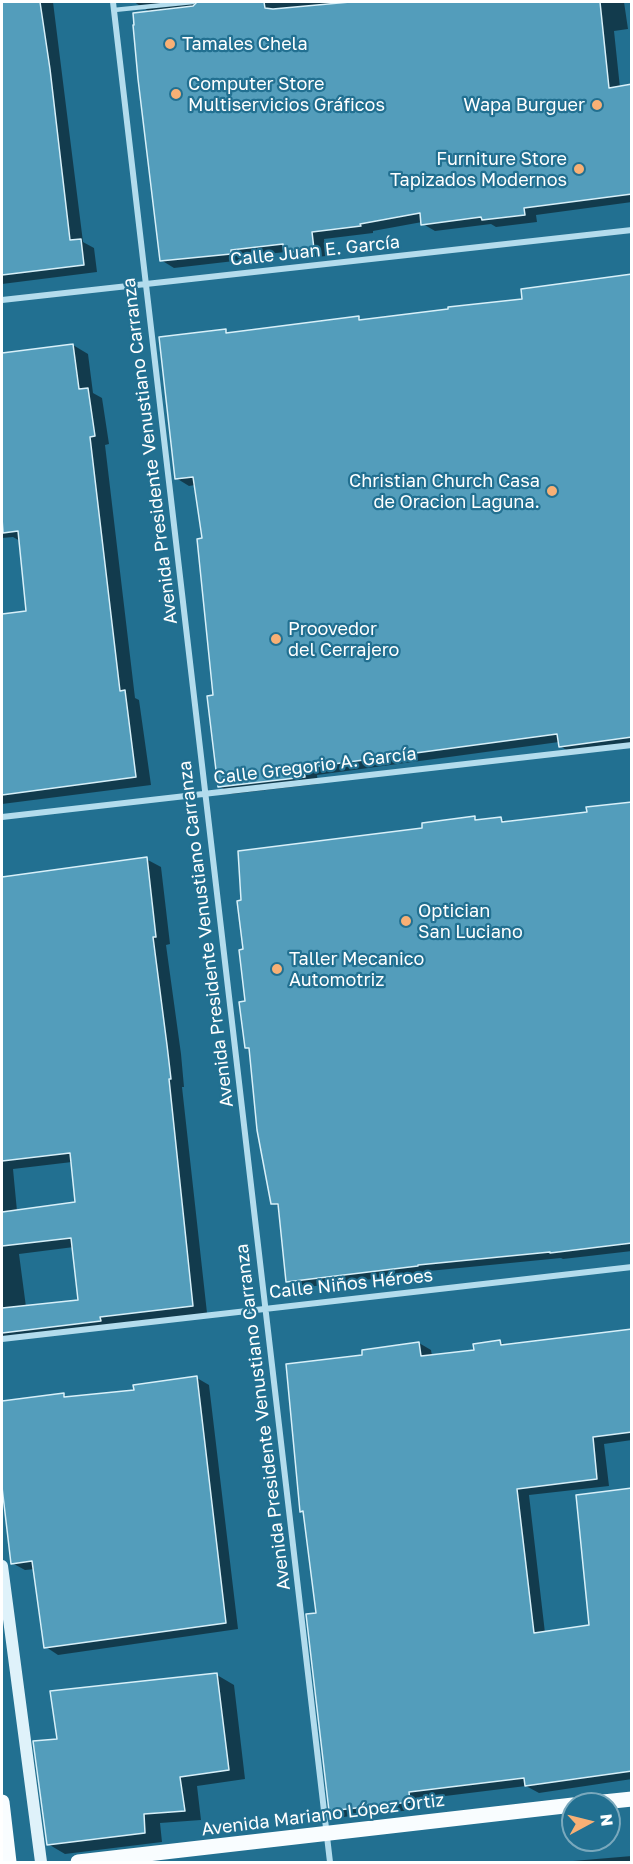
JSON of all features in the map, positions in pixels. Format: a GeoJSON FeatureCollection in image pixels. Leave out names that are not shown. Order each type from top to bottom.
{"type":"FeatureCollection","features":[{"type":"Feature","properties":{"kind":"main road"},"geometry":{"type":"LineString","coordinates":[[2,1566],[41,1863]]}},
{"type":"Feature","properties":{"kind":"main road"},"geometry":{"type":"LineString","coordinates":[[2,1802],[9,1863]]}},
{"type":"Feature","properties":{"kind":"main road","name":"Avenida Mariano López Ortiz"},"geometry":{"type":"LineString","coordinates":[[78,1863],[561,1806]]}},
{"type":"Feature","properties":{"kind":"street","name":"Avenida Presidente Venustiano Carranza"},"geometry":{"type":"LineString","coordinates":[[113,2],[330,1863]]}},
{"type":"Feature","properties":{"kind":"street","name":"Calle Juan E. García"},"geometry":{"type":"LineString","coordinates":[[2,300],[632,230]]}},
{"type":"Feature","properties":{"kind":"street","name":"Calle Gregorio A. García"},"geometry":{"type":"LineString","coordinates":[[2,817],[632,745]]}},
{"type":"Feature","properties":{"kind":"street","name":"Calle Niños Héroes"},"geometry":{"type":"LineString","coordinates":[[2,1339],[632,1268]]}},
{"type":"Feature","properties":{"kind":"lane"},"geometry":{"type":"LineString","coordinates":[[114,10],[193,2]]}},
{"type":"Feature","properties":{"kind":"building"},"geometry":{"type":"Polygon","coordinates":[[[2,2],[40,2],[70,240],[81,239],[84,265],[2,275],[2,2]]]}},
{"type":"Feature","properties":{"kind":"building"},"geometry":{"type":"Polygon","coordinates":[[[197,2],[264,2],[265,8],[273,9],[350,2],[600,2],[609,88],[632,84],[632,194],[524,208],[525,215],[482,220],[481,217],[421,225],[420,213],[360,224],[361,226],[312,232],[314,249],[284,253],[283,244],[231,250],[231,254],[160,261],[138,79],[133,13],[193,6],[197,2]]]}},
{"type":"Feature","properties":{"kind":"building"},"geometry":{"type":"Polygon","coordinates":[[[632,274],[632,737],[559,747],[557,734],[304,768],[305,777],[218,787],[207,696],[213,695],[197,539],[202,538],[193,477],[175,479],[159,337],[226,329],[226,333],[359,316],[359,320],[448,309],[448,307],[522,299],[521,289],[632,274]]]}},
{"type":"Feature","properties":{"kind":"building"},"geometry":{"type":"Polygon","coordinates":[[[73,344],[79,389],[88,388],[95,436],[90,437],[120,691],[125,690],[136,777],[2,795],[2,614],[26,611],[18,531],[3,533],[2,353],[73,344]]]}},
{"type":"Feature","properties":{"kind":"building"},"geometry":{"type":"Polygon","coordinates":[[[632,802],[632,1243],[418,1265],[286,1282],[278,1204],[271,1204],[257,1130],[249,1048],[245,1048],[239,1002],[245,1001],[239,950],[243,949],[237,901],[241,900],[238,851],[422,828],[422,823],[475,816],[475,820],[501,817],[502,822],[587,812],[586,807],[632,802]]]}},
{"type":"Feature","properties":{"kind":"building"},"geometry":{"type":"Polygon","coordinates":[[[147,857],[156,937],[153,937],[171,1079],[169,1079],[193,1306],[100,1317],[101,1321],[2,1333],[2,1308],[78,1300],[71,1238],[2,1246],[2,1212],[75,1202],[70,1153],[2,1161],[2,877],[147,857]]]}},
{"type":"Feature","properties":{"kind":"building"},"geometry":{"type":"Polygon","coordinates":[[[632,1329],[632,1432],[593,1437],[597,1479],[517,1489],[534,1633],[589,1625],[576,1495],[632,1488],[632,1771],[525,1786],[524,1778],[409,1792],[410,1802],[329,1811],[306,1614],[316,1613],[303,1511],[300,1512],[286,1364],[362,1355],[362,1350],[419,1342],[421,1356],[474,1350],[473,1344],[500,1340],[501,1345],[632,1329]]]}},
{"type":"Feature","properties":{"kind":"building"},"geometry":{"type":"Polygon","coordinates":[[[197,1376],[226,1623],[44,1648],[32,1561],[11,1564],[2,1487],[2,1401],[64,1393],[64,1397],[134,1390],[133,1385],[197,1376]]]}},
{"type":"Feature","properties":{"kind":"building"},"geometry":{"type":"Polygon","coordinates":[[[217,1673],[229,1770],[180,1777],[185,1811],[144,1814],[145,1833],[47,1845],[33,1741],[57,1739],[50,1691],[217,1673]]]}},
{"type":"Feature","properties":{"kind":"place","name":"Tamales Chela"},"geometry":{"type":"Point","coordinates":[170,44]}},
{"type":"Feature","properties":{"kind":"place","name":"Computer Store Multiservicios Gráficos"},"geometry":{"type":"Point","coordinates":[176,94]}},
{"type":"Feature","properties":{"kind":"place","name":"Wapa Burguer"},"geometry":{"type":"Point","coordinates":[597,105]}},
{"type":"Feature","properties":{"kind":"place","name":"Furniture Store Tapizados Modernos"},"geometry":{"type":"Point","coordinates":[579,169]}},
{"type":"Feature","properties":{"kind":"place","name":"Christian Church Casa de Oracion Laguna."},"geometry":{"type":"Point","coordinates":[552,491]}},
{"type":"Feature","properties":{"kind":"place","name":"Proovedor del Cerrajero"},"geometry":{"type":"Point","coordinates":[276,639]}},
{"type":"Feature","properties":{"kind":"place","name":"Optician San Luciano"},"geometry":{"type":"Point","coordinates":[406,921]}},
{"type":"Feature","properties":{"kind":"place","name":"Taller Mecanico Automotriz"},"geometry":{"type":"Point","coordinates":[277,969]}}]}
